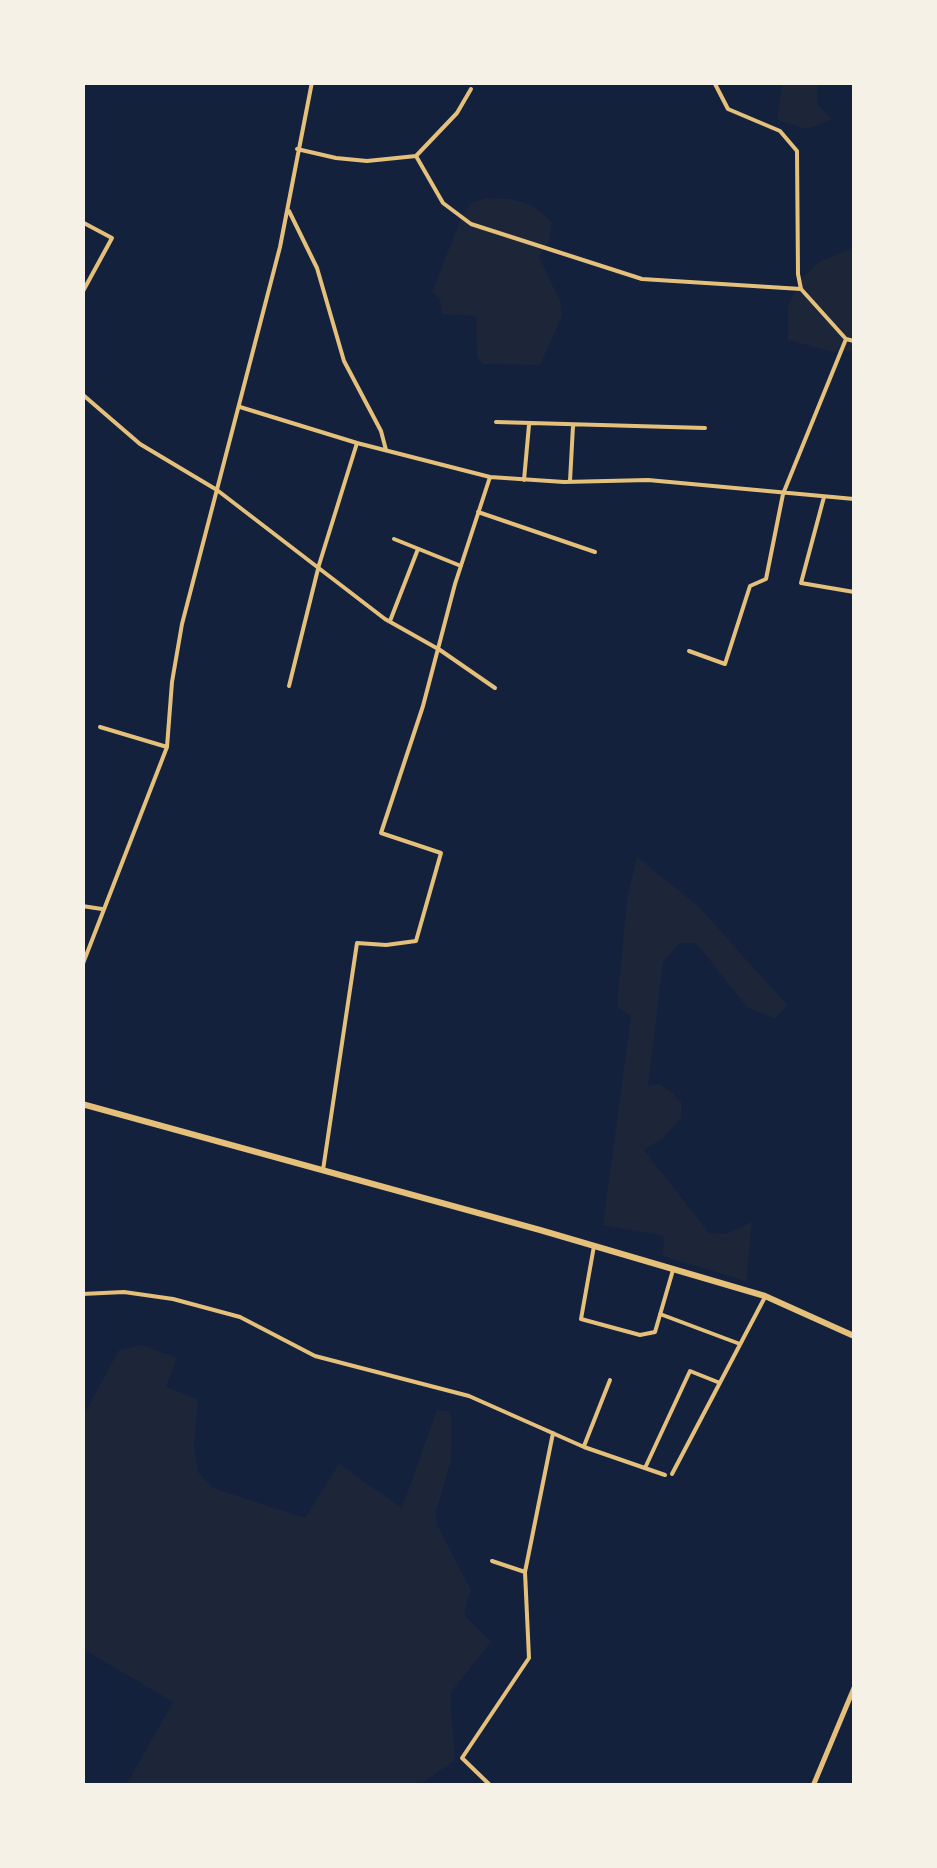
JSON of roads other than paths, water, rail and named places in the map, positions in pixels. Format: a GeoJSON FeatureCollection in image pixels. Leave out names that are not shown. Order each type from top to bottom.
{"type":"FeatureCollection","features":[{"type":"Feature","properties":{"kind":"main road"},"geometry":{"type":"LineString","coordinates":[[82,1104],[765,1296],[854,1336]]}},
{"type":"Feature","properties":{"kind":"street"},"geometry":{"type":"LineString","coordinates":[[82,966],[86,943],[167,747],[182,624],[287,208],[312,82]]}},
{"type":"Feature","properties":{"kind":"street"},"geometry":{"type":"LineString","coordinates":[[714,82],[728,109],[780,131],[796,151],[801,290],[846,338],[854,340]]}},
{"type":"Feature","properties":{"kind":"street"},"geometry":{"type":"LineString","coordinates":[[297,149],[367,161],[416,156],[457,112],[472,89]]}},
{"type":"Feature","properties":{"kind":"street"},"geometry":{"type":"LineString","coordinates":[[416,156],[443,203],[471,224],[642,279],[801,290]]}},
{"type":"Feature","properties":{"kind":"street"},"geometry":{"type":"LineString","coordinates":[[82,178],[82,186]]}},
{"type":"Feature","properties":{"kind":"street"},"geometry":{"type":"LineString","coordinates":[[287,208],[317,268],[344,361],[381,431],[386,450]]}},
{"type":"Feature","properties":{"kind":"street"},"geometry":{"type":"LineString","coordinates":[[82,222],[112,238],[82,293]]}},
{"type":"Feature","properties":{"kind":"street"},"geometry":{"type":"LineString","coordinates":[[689,651],[724,664],[750,586],[766,579],[783,494],[846,338]]}},
{"type":"Feature","properties":{"kind":"street"},"geometry":{"type":"LineString","coordinates":[[82,394],[140,444],[217,490],[390,622],[495,688]]}},
{"type":"Feature","properties":{"kind":"street"},"geometry":{"type":"LineString","coordinates":[[238,406],[490,478],[648,480],[854,500]]}},
{"type":"Feature","properties":{"kind":"street"},"geometry":{"type":"LineString","coordinates":[[496,422],[705,428]]}},
{"type":"Feature","properties":{"kind":"street"},"geometry":{"type":"LineString","coordinates":[[524,480],[529,424]]}},
{"type":"Feature","properties":{"kind":"street"},"geometry":{"type":"LineString","coordinates":[[570,482],[573,426]]}},
{"type":"Feature","properties":{"kind":"street"},"geometry":{"type":"LineString","coordinates":[[288,686],[357,443]]}},
{"type":"Feature","properties":{"kind":"street"},"geometry":{"type":"LineString","coordinates":[[323,1170],[357,944],[416,940],[441,853],[381,834],[490,478]]}},
{"type":"Feature","properties":{"kind":"street"},"geometry":{"type":"LineString","coordinates":[[824,497],[801,584],[854,592]]}},
{"type":"Feature","properties":{"kind":"street"},"geometry":{"type":"LineString","coordinates":[[478,512],[594,552]]}},
{"type":"Feature","properties":{"kind":"street"},"geometry":{"type":"LineString","coordinates":[[394,539],[461,566]]}},
{"type":"Feature","properties":{"kind":"street"},"geometry":{"type":"LineString","coordinates":[[390,622],[418,549]]}},
{"type":"Feature","properties":{"kind":"street"},"geometry":{"type":"LineString","coordinates":[[100,727],[167,747]]}},
{"type":"Feature","properties":{"kind":"street"},"geometry":{"type":"LineString","coordinates":[[82,906],[102,909]]}},
{"type":"Feature","properties":{"kind":"street"},"geometry":{"type":"LineString","coordinates":[[594,1246],[581,1319],[640,1335],[655,1332],[672,1270]]}},
{"type":"Feature","properties":{"kind":"street"},"geometry":{"type":"LineString","coordinates":[[82,1294],[108,1291],[172,1298],[240,1317],[315,1356],[470,1396],[584,1447],[668,1475],[765,1296]]}},
{"type":"Feature","properties":{"kind":"street"},"geometry":{"type":"LineString","coordinates":[[660,1314],[741,1344]]}},
{"type":"Feature","properties":{"kind":"street"},"geometry":{"type":"LineString","coordinates":[[645,1469],[690,1371],[720,1383]]}},
{"type":"Feature","properties":{"kind":"street"},"geometry":{"type":"LineString","coordinates":[[584,1447],[610,1380]]}},
{"type":"Feature","properties":{"kind":"street"},"geometry":{"type":"LineString","coordinates":[[491,1786],[462,1758],[529,1658],[525,1572],[553,1434]]}},
{"type":"Feature","properties":{"kind":"street"},"geometry":{"type":"LineString","coordinates":[[492,1561],[525,1572]]}},
{"type":"Feature","properties":{"kind":"street"},"geometry":{"type":"LineString","coordinates":[[812,1786],[854,1688]]}}]}
